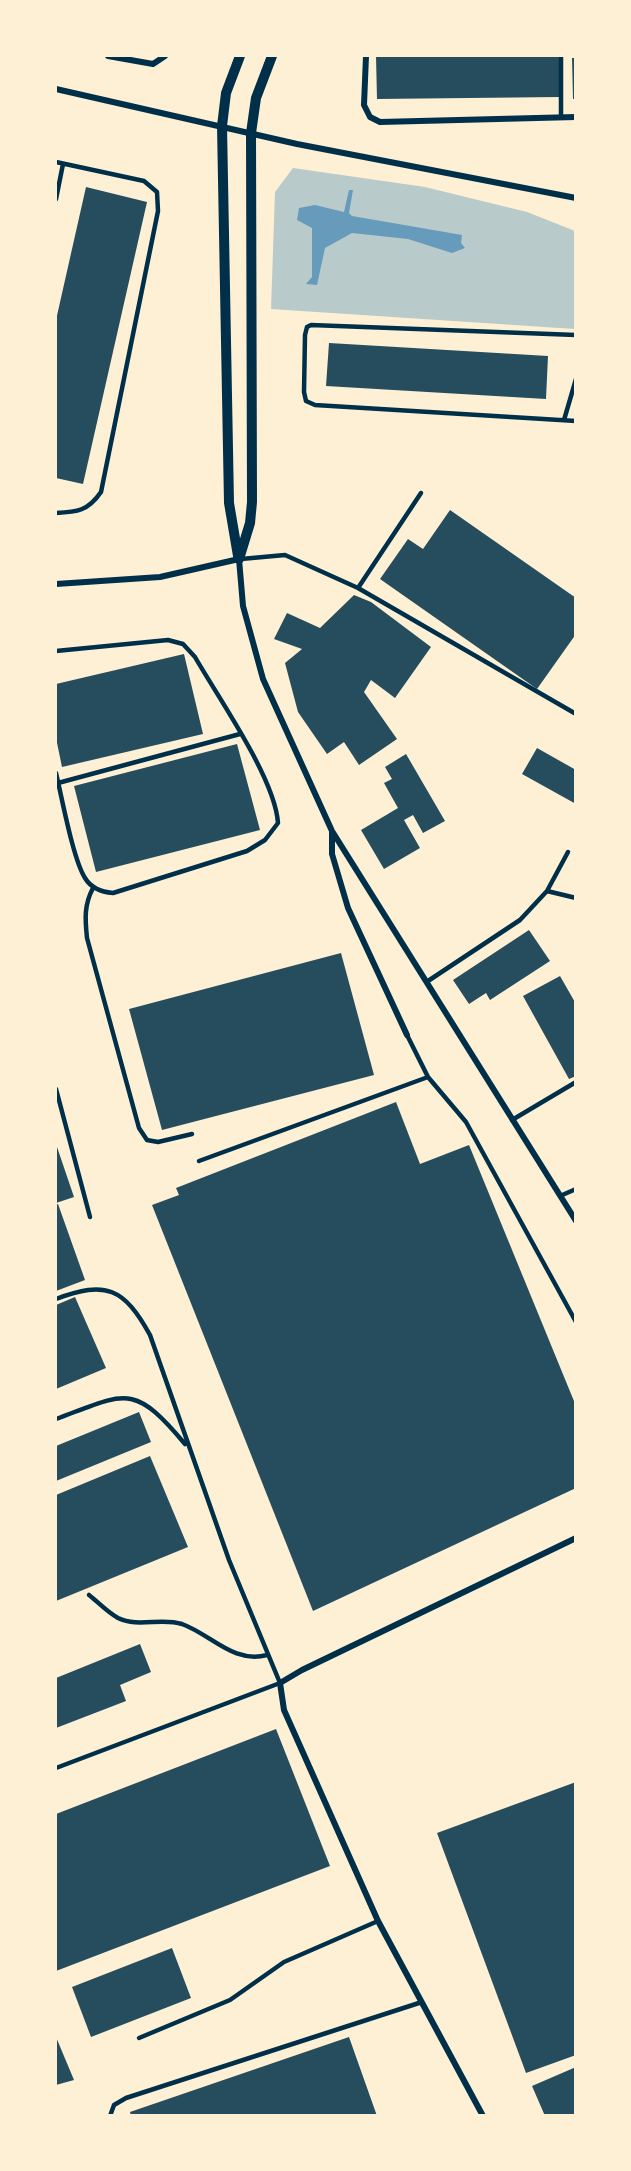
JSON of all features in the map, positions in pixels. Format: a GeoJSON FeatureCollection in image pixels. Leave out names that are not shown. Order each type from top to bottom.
{"type":"FeatureCollection","features":[{"type":"Feature","properties":{"kind":"street"},"geometry":{"type":"LineString","coordinates":[[108,56],[153,64],[165,56]]}},
{"type":"Feature","properties":{"kind":"street"},"geometry":{"type":"LineString","coordinates":[[240,56],[226,93],[222,126],[229,503],[239,559],[243,606],[263,679],[332,831],[428,981],[576,1221]]}},
{"type":"Feature","properties":{"kind":"street"},"geometry":{"type":"LineString","coordinates":[[239,559],[250,523],[252,502],[251,133],[256,98],[272,56]]}},
{"type":"Feature","properties":{"kind":"street"},"geometry":{"type":"LineString","coordinates":[[366,56],[364,105],[370,117],[381,122],[576,117]]}},
{"type":"Feature","properties":{"kind":"street"},"geometry":{"type":"LineString","coordinates":[[56,89],[251,133],[576,198]]}},
{"type":"Feature","properties":{"kind":"street"},"geometry":{"type":"LineString","coordinates":[[56,584],[160,577],[239,559]]}},
{"type":"Feature","properties":{"kind":"street"},"geometry":{"type":"LineString","coordinates":[[332,831],[332,854],[348,908],[406,1035]]}},
{"type":"Feature","properties":{"kind":"street"},"geometry":{"type":"LineString","coordinates":[[483,2115],[378,1921],[284,1710],[280,1683],[302,1670],[576,1538]]}},
{"type":"Feature","properties":{"kind":"lane"},"geometry":{"type":"LineString","coordinates":[[561,56],[561,117]]}},
{"type":"Feature","properties":{"kind":"lane"},"geometry":{"type":"LineString","coordinates":[[56,162],[144,181],[157,192],[158,211],[101,492],[92,505],[79,512],[56,513]]}},
{"type":"Feature","properties":{"kind":"lane"},"geometry":{"type":"LineString","coordinates":[[56,199],[63,164]]}},
{"type":"Feature","properties":{"kind":"lane"},"geometry":{"type":"LineString","coordinates":[[576,335],[311,325],[307,327],[304,335],[304,392],[306,401],[315,405],[576,421]]}},
{"type":"Feature","properties":{"kind":"lane"},"geometry":{"type":"LineString","coordinates":[[564,420],[576,379]]}},
{"type":"Feature","properties":{"kind":"lane"},"geometry":{"type":"LineString","coordinates":[[358,588],[421,493]]}},
{"type":"Feature","properties":{"kind":"lane"},"geometry":{"type":"LineString","coordinates":[[239,559],[285,555],[358,588],[576,714]]}},
{"type":"Feature","properties":{"kind":"lane"},"geometry":{"type":"LineString","coordinates":[[56,651],[168,640],[183,644],[195,657],[240,734],[277,806],[278,824],[265,840],[247,851],[113,893],[93,888],[81,869],[56,773]]}},
{"type":"Feature","properties":{"kind":"lane"},"geometry":{"type":"LineString","coordinates":[[57,783],[240,734]]}},
{"type":"Feature","properties":{"kind":"lane"},"geometry":{"type":"LineString","coordinates":[[428,981],[520,920],[547,891],[568,852]]}},
{"type":"Feature","properties":{"kind":"lane"},"geometry":{"type":"LineString","coordinates":[[93,888],[87,899],[85,916],[87,938],[138,1128],[147,1140],[158,1142],[192,1134]]}},
{"type":"Feature","properties":{"kind":"lane"},"geometry":{"type":"LineString","coordinates":[[547,891],[576,898]]}},
{"type":"Feature","properties":{"kind":"lane"},"geometry":{"type":"LineString","coordinates":[[406,1035],[428,1077],[466,1122],[576,1322]]}},
{"type":"Feature","properties":{"kind":"lane"},"geometry":{"type":"LineString","coordinates":[[199,1161],[428,1077]]}},
{"type":"Feature","properties":{"kind":"lane"},"geometry":{"type":"LineString","coordinates":[[513,1120],[576,1082]]}},
{"type":"Feature","properties":{"kind":"lane"},"geometry":{"type":"LineString","coordinates":[[56,1089],[90,1217]]}},
{"type":"Feature","properties":{"kind":"lane"},"geometry":{"type":"LineString","coordinates":[[560,1196],[576,1189]]}},
{"type":"Feature","properties":{"kind":"lane"},"geometry":{"type":"LineString","coordinates":[[56,1299],[79,1290],[106,1289],[122,1296],[136,1311],[150,1335],[187,1446],[267,1655],[280,1683],[56,1768]]}},
{"type":"Feature","properties":{"kind":"lane"},"geometry":{"type":"LineString","coordinates":[[56,1419],[109,1400],[128,1398],[146,1403],[163,1418],[187,1446]]}},
{"type":"Feature","properties":{"kind":"lane"},"geometry":{"type":"LineString","coordinates":[[89,1594],[119,1618],[137,1623],[167,1620],[186,1626],[241,1657],[254,1658],[267,1655]]}},
{"type":"Feature","properties":{"kind":"lane"},"geometry":{"type":"LineString","coordinates":[[139,2038],[230,2000],[284,1962],[378,1921]]}},
{"type":"Feature","properties":{"kind":"lane"},"geometry":{"type":"LineString","coordinates":[[110,2115],[114,2105],[126,2098],[422,2002]]}},
{"type":"Feature","properties":{"kind":"shaded area"},"geometry":{"type":"Polygon","coordinates":[[[293,168],[425,187],[527,212],[575,231],[575,329],[271,309],[275,192],[293,168]]]}},
{"type":"Feature","properties":{"kind":"water"},"geometry":{"type":"Polygon","coordinates":[[[349,190],[353,190],[349,213],[352,216],[462,235],[461,243],[465,248],[452,253],[408,239],[352,233],[325,248],[317,285],[306,284],[312,277],[312,228],[297,220],[299,208],[315,205],[344,212],[349,190]]]}},
{"type":"Feature","properties":{"kind":"building"},"geometry":{"type":"Polygon","coordinates":[[[376,56],[560,56],[560,97],[377,99],[376,56]]]}},
{"type":"Feature","properties":{"kind":"building"},"geometry":{"type":"Polygon","coordinates":[[[572,58],[576,58],[576,99],[573,99],[572,58]]]}},
{"type":"Feature","properties":{"kind":"building"},"geometry":{"type":"Polygon","coordinates":[[[86,187],[147,202],[83,484],[56,478],[56,320],[86,187]]]}},
{"type":"Feature","properties":{"kind":"building"},"geometry":{"type":"Polygon","coordinates":[[[329,343],[548,356],[546,399],[326,386],[329,343]]]}},
{"type":"Feature","properties":{"kind":"building"},"geometry":{"type":"Polygon","coordinates":[[[450,510],[576,598],[576,634],[537,689],[380,579],[408,539],[423,549],[450,510]]]}},
{"type":"Feature","properties":{"kind":"building"},"geometry":{"type":"Polygon","coordinates":[[[354,595],[371,602],[431,647],[395,698],[371,680],[364,692],[397,739],[359,765],[344,742],[327,754],[298,712],[285,663],[302,649],[274,639],[287,613],[320,628],[354,595]]]}},
{"type":"Feature","properties":{"kind":"building"},"geometry":{"type":"Polygon","coordinates":[[[184,654],[203,734],[62,767],[56,738],[56,684],[184,654]]]}},
{"type":"Feature","properties":{"kind":"building"},"geometry":{"type":"Polygon","coordinates":[[[237,744],[260,830],[96,872],[74,786],[237,744]]]}},
{"type":"Feature","properties":{"kind":"building"},"geometry":{"type":"Polygon","coordinates":[[[537,748],[576,770],[576,804],[522,774],[537,748]]]}},
{"type":"Feature","properties":{"kind":"building"},"geometry":{"type":"Polygon","coordinates":[[[406,754],[445,821],[423,833],[413,815],[404,820],[420,848],[384,869],[361,830],[398,808],[384,783],[392,779],[385,767],[406,754]]]}},
{"type":"Feature","properties":{"kind":"building"},"geometry":{"type":"Polygon","coordinates":[[[529,930],[550,961],[490,1000],[486,993],[469,1004],[453,980],[529,930]]]}},
{"type":"Feature","properties":{"kind":"building"},"geometry":{"type":"Polygon","coordinates":[[[341,953],[374,1075],[162,1130],[129,1009],[341,953]]]}},
{"type":"Feature","properties":{"kind":"building"},"geometry":{"type":"Polygon","coordinates":[[[560,976],[576,1004],[576,1076],[569,1079],[523,996],[560,976]]]}},
{"type":"Feature","properties":{"kind":"building"},"geometry":{"type":"Polygon","coordinates":[[[396,1102],[420,1164],[469,1145],[576,1406],[576,1488],[313,1611],[152,1205],[179,1195],[176,1188],[396,1102]]]}},
{"type":"Feature","properties":{"kind":"building"},"geometry":{"type":"Polygon","coordinates":[[[56,1144],[74,1197],[56,1203],[56,1144]]]}},
{"type":"Feature","properties":{"kind":"building"},"geometry":{"type":"Polygon","coordinates":[[[58,1204],[85,1280],[56,1291],[56,1205],[58,1204]]]}},
{"type":"Feature","properties":{"kind":"building"},"geometry":{"type":"Polygon","coordinates":[[[75,1297],[106,1368],[56,1389],[56,1305],[75,1297]]]}},
{"type":"Feature","properties":{"kind":"building"},"geometry":{"type":"Polygon","coordinates":[[[139,1412],[151,1442],[56,1481],[56,1446],[139,1412]]]}},
{"type":"Feature","properties":{"kind":"building"},"geometry":{"type":"Polygon","coordinates":[[[150,1456],[188,1547],[56,1601],[56,1495],[150,1456]]]}},
{"type":"Feature","properties":{"kind":"building"},"geometry":{"type":"Polygon","coordinates":[[[140,1644],[151,1672],[120,1685],[126,1701],[56,1728],[56,1678],[140,1644]]]}},
{"type":"Feature","properties":{"kind":"building"},"geometry":{"type":"Polygon","coordinates":[[[276,1729],[330,1866],[56,1971],[56,1814],[276,1729]]]}},
{"type":"Feature","properties":{"kind":"building"},"geometry":{"type":"Polygon","coordinates":[[[576,1782],[576,2055],[526,2073],[437,1833],[576,1782]]]}},
{"type":"Feature","properties":{"kind":"building"},"geometry":{"type":"Polygon","coordinates":[[[172,1948],[191,1998],[91,2037],[72,1987],[172,1948]]]}},
{"type":"Feature","properties":{"kind":"building"},"geometry":{"type":"Polygon","coordinates":[[[56,2037],[74,2080],[56,2085],[56,2037]]]}},
{"type":"Feature","properties":{"kind":"building"},"geometry":{"type":"Polygon","coordinates":[[[349,2037],[377,2116],[131,2116],[130,2112],[349,2037]]]}},
{"type":"Feature","properties":{"kind":"building"},"geometry":{"type":"Polygon","coordinates":[[[576,2067],[576,2116],[545,2116],[532,2086],[576,2067]]]}}]}
